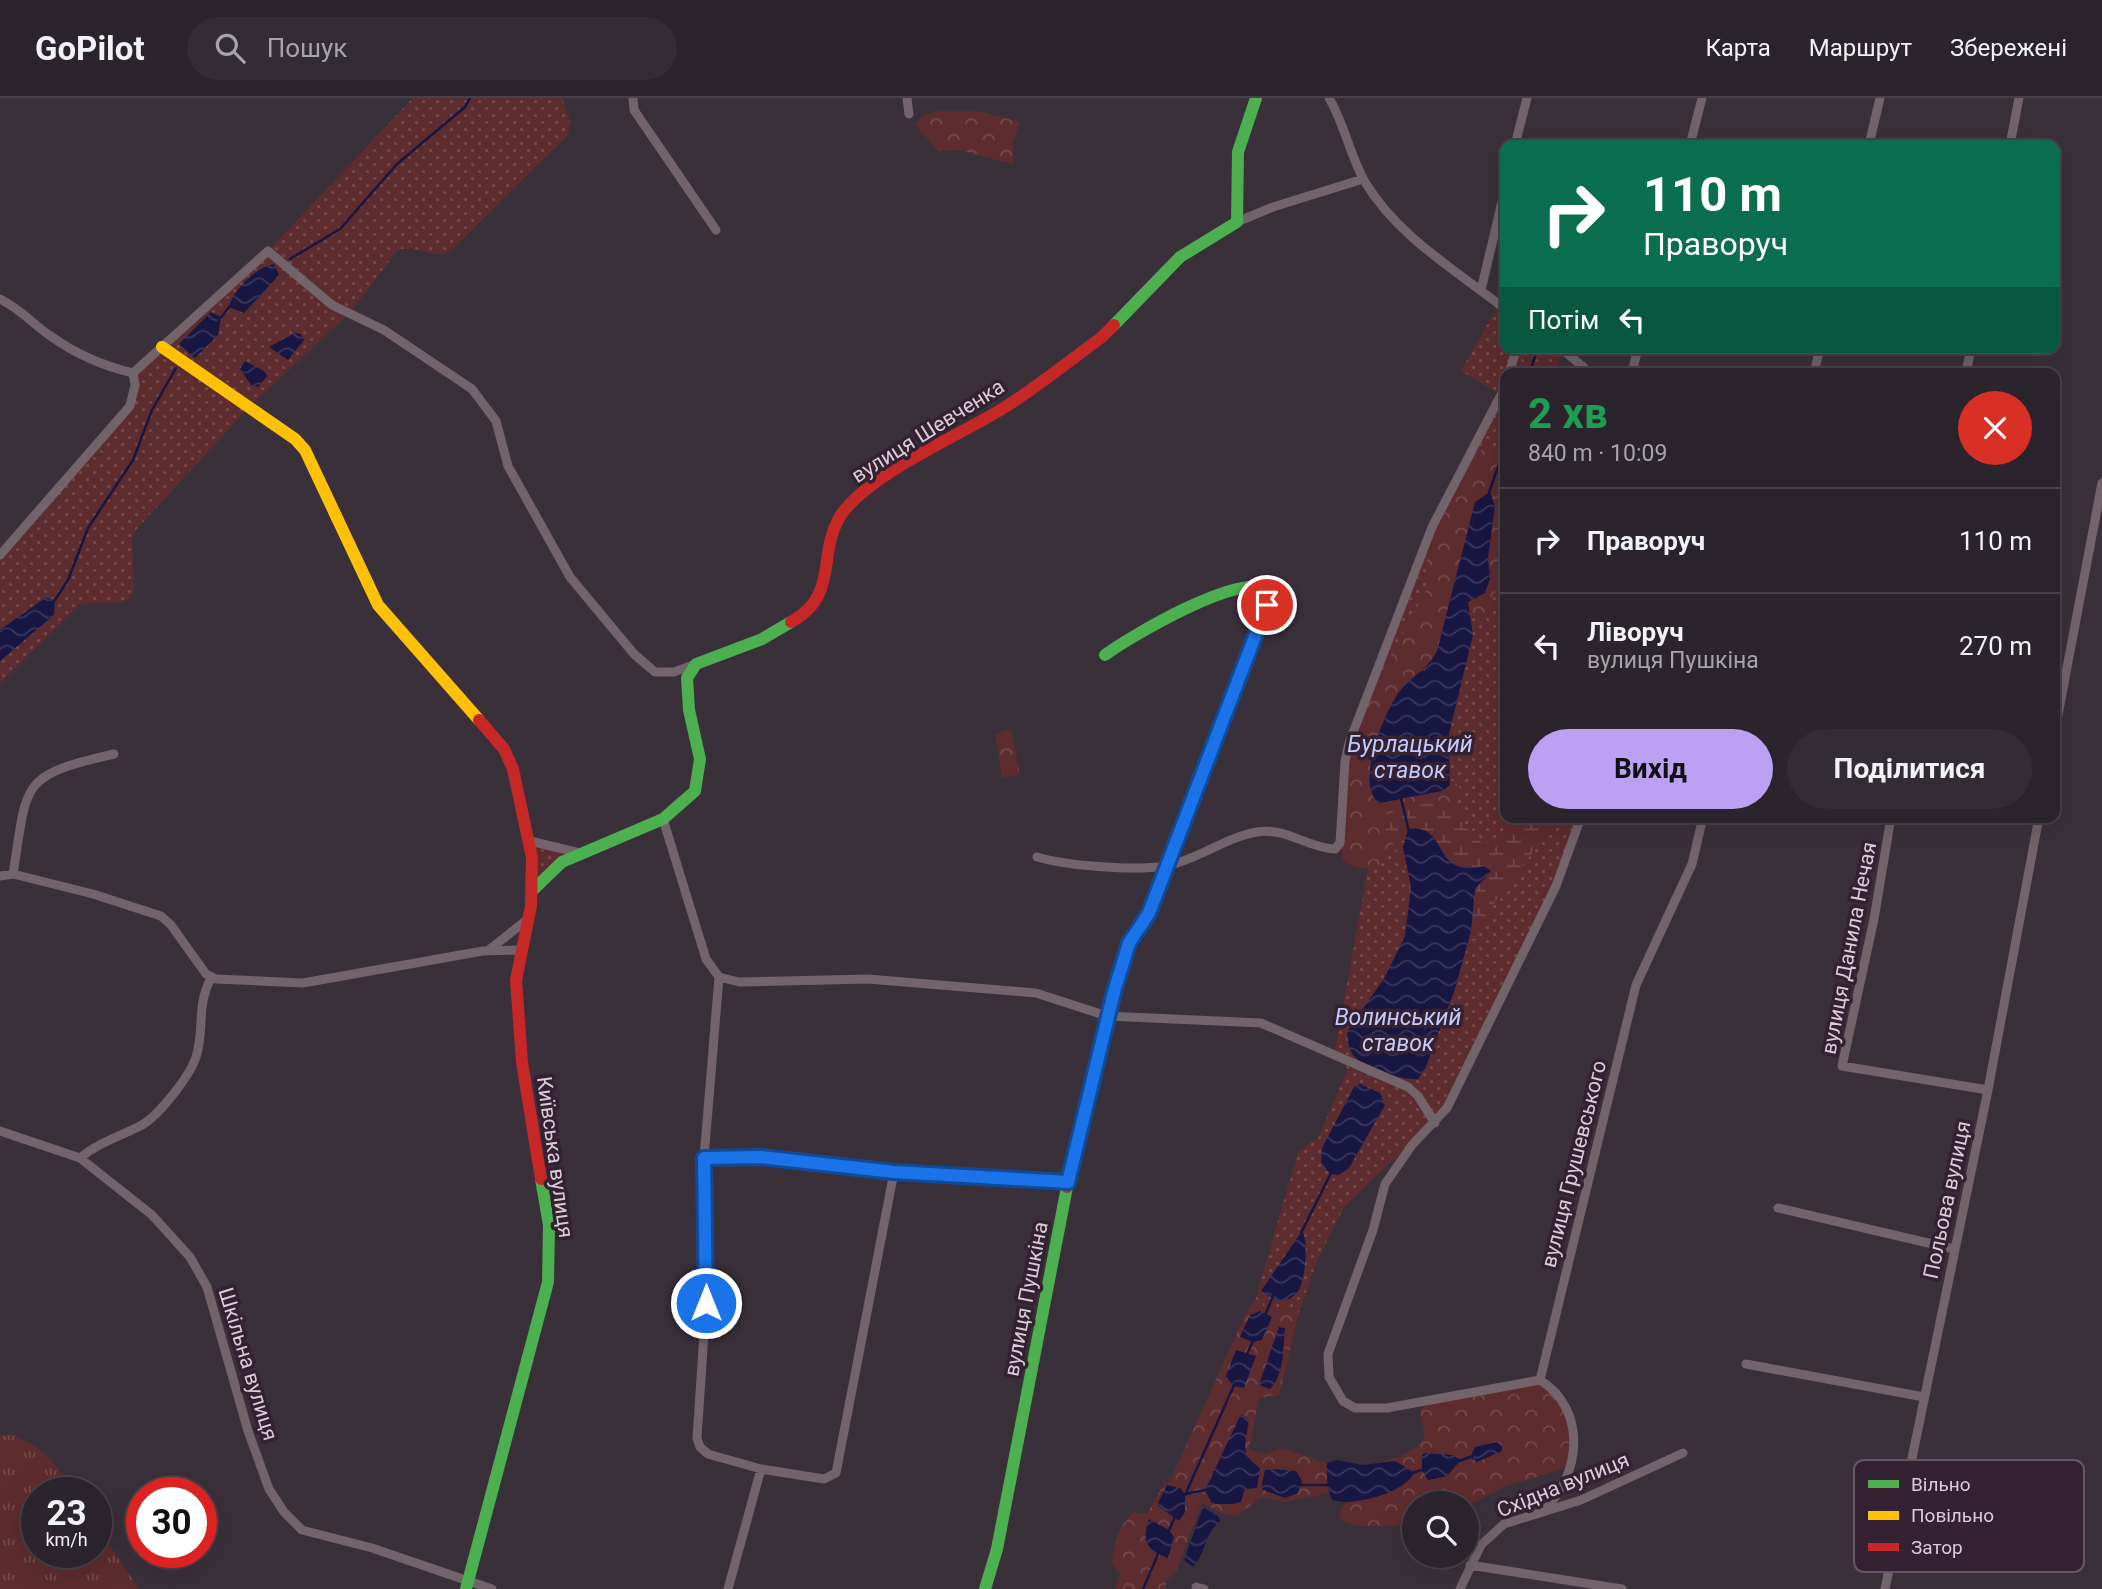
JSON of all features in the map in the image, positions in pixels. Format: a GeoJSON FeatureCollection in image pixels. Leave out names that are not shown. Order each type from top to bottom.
{"type":"FeatureCollection","features":[{"type":"Feature","properties":{"kind":"street"},"geometry":{"type":"LineString","coordinates":[[633,98],[634,110],[716,230]]}},
{"type":"Feature","properties":{"kind":"street"},"geometry":{"type":"LineString","coordinates":[[907,98],[909,114]]}},
{"type":"Feature","properties":{"kind":"street"},"geometry":{"type":"LineString","coordinates":[[1256,98],[1238,152],[1237,222],[1273,206],[1363,179]]}},
{"type":"Feature","properties":{"kind":"street"},"geometry":{"type":"LineString","coordinates":[[1329,98],[1363,179],[1400,228],[1500,305]]}},
{"type":"Feature","properties":{"kind":"street"},"geometry":{"type":"LineString","coordinates":[[1335,109],[1338,98]]}},
{"type":"Feature","properties":{"kind":"street"},"geometry":{"type":"LineString","coordinates":[[1516,140],[1527,98]]}},
{"type":"Feature","properties":{"kind":"street"},"geometry":{"type":"LineString","coordinates":[[1691,140],[1702,98]]}},
{"type":"Feature","properties":{"kind":"street"},"geometry":{"type":"LineString","coordinates":[[1870,140],[1880,98]]}},
{"type":"Feature","properties":{"kind":"street"},"geometry":{"type":"LineString","coordinates":[[2011,140],[2019,98]]}},
{"type":"Feature","properties":{"kind":"street"},"geometry":{"type":"LineString","coordinates":[[1481,290],[1500,210]]}},
{"type":"Feature","properties":{"kind":"street","name":"вулиця Шевченка"},"geometry":{"type":"LineString","coordinates":[[696,664],[762,639],[804,615],[820,595],[838,520],[862,491],[1004,408],[1102,337],[1180,257],[1237,222]]}},
{"type":"Feature","properties":{"kind":"street"},"geometry":{"type":"LineString","coordinates":[[133,373],[268,251],[332,305],[384,330],[472,389],[496,421],[508,466],[570,577],[634,654],[654,672],[674,672],[696,664]]}},
{"type":"Feature","properties":{"kind":"street"},"geometry":{"type":"LineString","coordinates":[[0,299],[13,305],[61,342],[106,367],[133,373]]}},
{"type":"Feature","properties":{"kind":"street","name":"Київська вулиця"},"geometry":{"type":"LineString","coordinates":[[162,347],[295,439],[305,450],[378,605],[504,749],[513,769],[530,841],[533,890],[516,980],[522,1062],[549,1225],[548,1282],[467,1585]]}},
{"type":"Feature","properties":{"kind":"street"},"geometry":{"type":"LineString","coordinates":[[1568,354],[1584,368]]}},
{"type":"Feature","properties":{"kind":"street"},"geometry":{"type":"LineString","coordinates":[[0,555],[130,406],[135,385],[133,373]]}},
{"type":"Feature","properties":{"kind":"street"},"geometry":{"type":"LineString","coordinates":[[1037,857],[1083,866],[1166,866],[1256,832],[1276,831],[1335,849],[1340,843],[1345,761],[1349,743],[1432,527],[1500,397]]}},
{"type":"Feature","properties":{"kind":"street"},"geometry":{"type":"LineString","coordinates":[[2060,704],[2102,482]]}},
{"type":"Feature","properties":{"kind":"street","name":"вулиця Пушкіна"},"geometry":{"type":"LineString","coordinates":[[985,1589],[997,1549],[1068,1182],[1107,1016],[1129,943],[1149,913],[1269,598],[1268,590],[1261,585],[1250,585],[1225,593],[1138,631],[1105,655]]}},
{"type":"Feature","properties":{"kind":"street"},"geometry":{"type":"LineString","coordinates":[[533,890],[555,868],[580,853],[663,819],[695,791],[700,759],[689,710],[687,678],[696,664]]}},
{"type":"Feature","properties":{"kind":"street"},"geometry":{"type":"LineString","coordinates":[[13,874],[24,802],[33,785],[47,773],[64,766],[114,754]]}},
{"type":"Feature","properties":{"kind":"street"},"geometry":{"type":"LineString","coordinates":[[663,819],[706,958],[719,977],[704,1158],[706,1303],[697,1438],[700,1447],[708,1454],[761,1469],[824,1479],[836,1473],[894,1172]]}},
{"type":"Feature","properties":{"kind":"street"},"geometry":{"type":"LineString","coordinates":[[1543,1511],[1553,1501],[1566,1478],[1574,1438],[1565,1406],[1551,1387],[1540,1380],[1387,1408],[1355,1408],[1343,1401],[1329,1377],[1328,1354],[1373,1230],[1385,1184],[1412,1145],[1436,1123],[1447,1108],[1556,886],[1579,823]]}},
{"type":"Feature","properties":{"kind":"street","name":"вулиця Грушевського"},"geometry":{"type":"LineString","coordinates":[[1540,1380],[1636,985],[1692,864],[1702,823]]}},
{"type":"Feature","properties":{"kind":"street","name":"вулиця Данила Нечая"},"geometry":{"type":"LineString","coordinates":[[1890,823],[1874,919],[1842,1066],[1988,1090]]}},
{"type":"Feature","properties":{"kind":"street","name":"Польова вулиця"},"geometry":{"type":"LineString","coordinates":[[1911,1460],[1988,1090],[2038,823]]}},
{"type":"Feature","properties":{"kind":"street"},"geometry":{"type":"LineString","coordinates":[[530,841],[580,853]]}},
{"type":"Feature","properties":{"kind":"street"},"geometry":{"type":"LineString","coordinates":[[0,876],[13,874],[93,894],[161,916],[171,925],[211,978],[303,983],[489,950],[522,950]]}},
{"type":"Feature","properties":{"kind":"street"},"geometry":{"type":"LineString","coordinates":[[489,950],[529,919]]}},
{"type":"Feature","properties":{"kind":"street"},"geometry":{"type":"LineString","coordinates":[[719,977],[739,982],[868,979],[1036,993],[1107,1016],[1261,1023],[1408,1087],[1418,1096],[1436,1123]]}},
{"type":"Feature","properties":{"kind":"street"},"geometry":{"type":"LineString","coordinates":[[80,1158],[98,1143],[147,1121],[190,1071],[198,1045],[201,998],[211,978]]}},
{"type":"Feature","properties":{"kind":"street","name":"Шкільна вулиця"},"geometry":{"type":"LineString","coordinates":[[0,1132],[80,1158],[152,1215],[190,1257],[207,1287],[248,1432],[269,1489],[284,1512],[302,1530],[372,1548],[467,1585],[492,1589]]}},
{"type":"Feature","properties":{"kind":"street"},"geometry":{"type":"LineString","coordinates":[[704,1158],[761,1157],[894,1172],[1068,1182]]}},
{"type":"Feature","properties":{"kind":"street"},"geometry":{"type":"LineString","coordinates":[[1778,1208],[1954,1249]]}},
{"type":"Feature","properties":{"kind":"street"},"geometry":{"type":"LineString","coordinates":[[1746,1364],[1924,1397]]}},
{"type":"Feature","properties":{"kind":"street","name":"Східна вулиця"},"geometry":{"type":"LineString","coordinates":[[1479,1552],[1492,1533],[1504,1524],[1581,1500],[1683,1454]]}},
{"type":"Feature","properties":{"kind":"street"},"geometry":{"type":"LineString","coordinates":[[728,1589],[761,1469]]}},
{"type":"Feature","properties":{"kind":"street"},"geometry":{"type":"LineString","coordinates":[[1479,1566],[1622,1589]]}},
{"type":"Feature","properties":{"kind":"street","name":"Східна вулиця"},"geometry":{"type":"LineString","coordinates":[[1460,1589],[1469,1568]]}},
{"type":"Feature","properties":{"kind":"green space"},"geometry":{"type":"Polygon","coordinates":[[[413,98],[562,98],[570,121],[568,135],[450,252],[437,254],[410,248],[397,251],[348,315],[249,407],[135,531],[132,538],[134,589],[131,598],[77,607],[0,683],[0,555],[130,406],[133,373],[268,251],[413,98]]]}},
{"type":"Feature","properties":{"kind":"green space"},"geometry":{"type":"Polygon","coordinates":[[[939,111],[978,111],[1020,122],[1013,143],[1013,164],[959,150],[939,151],[915,125],[923,115],[939,111]]]}},
{"type":"Feature","properties":{"kind":"green space"},"geometry":{"type":"Polygon","coordinates":[[[1499,304],[1500,354],[1561,354],[1556,368],[1500,368],[1500,394],[1461,371],[1499,304]]]}},
{"type":"Feature","properties":{"kind":"green space"},"geometry":{"type":"Polygon","coordinates":[[[1500,399],[1500,823],[1579,823],[1556,886],[1447,1108],[1344,1207],[1317,1261],[1299,1313],[1255,1301],[1298,1152],[1318,1138],[1348,1069],[1334,1056],[1370,857],[1345,761],[1427,539],[1500,399]]]}},
{"type":"Feature","properties":{"kind":"green space"},"geometry":{"type":"Polygon","coordinates":[[[1500,448],[1499,580],[1492,600],[1482,616],[1471,619],[1437,651],[1410,690],[1447,781],[1454,781],[1460,788],[1459,795],[1457,800],[1447,806],[1423,812],[1413,818],[1402,830],[1383,863],[1367,868],[1357,867],[1343,860],[1340,843],[1345,761],[1376,683],[1426,590],[1427,539],[1466,463],[1483,449],[1500,448]]]}},
{"type":"Feature","properties":{"kind":"green space"},"geometry":{"type":"Polygon","coordinates":[[[1011,729],[1020,774],[1002,778],[995,734],[1011,729]]]}},
{"type":"Feature","properties":{"kind":"green space"},"geometry":{"type":"Polygon","coordinates":[[[1434,801],[1445,801],[1458,810],[1474,838],[1482,843],[1496,842],[1519,823],[1555,823],[1496,900],[1459,971],[1481,867],[1459,870],[1411,857],[1410,903],[1408,873],[1381,821],[1383,815],[1434,801]]]}},
{"type":"Feature","properties":{"kind":"green space"},"geometry":{"type":"Polygon","coordinates":[[[530,841],[580,853],[533,890],[530,841]]]}},
{"type":"Feature","properties":{"kind":"green space"},"geometry":{"type":"Polygon","coordinates":[[[1255,1301],[1299,1313],[1279,1395],[1259,1398],[1249,1450],[1266,1454],[1282,1448],[1327,1463],[1329,1493],[1283,1502],[1261,1497],[1237,1516],[1222,1514],[1202,1502],[1177,1570],[1166,1581],[1166,1589],[1116,1589],[1120,1574],[1111,1563],[1119,1530],[1133,1512],[1147,1514],[1164,1484],[1170,1481],[1247,1311],[1255,1301]]]}},
{"type":"Feature","properties":{"kind":"green space"},"geometry":{"type":"Polygon","coordinates":[[[1540,1380],[1570,1417],[1570,1467],[1506,1486],[1479,1500],[1479,1491],[1402,1491],[1402,1525],[1368,1526],[1341,1520],[1340,1511],[1346,1503],[1402,1481],[1391,1461],[1376,1464],[1404,1454],[1422,1442],[1422,1408],[1442,1398],[1540,1380]]]}},
{"type":"Feature","properties":{"kind":"green space"},"geometry":{"type":"Polygon","coordinates":[[[12,1435],[33,1445],[49,1458],[64,1477],[21,1477],[21,1568],[112,1568],[112,1549],[139,1589],[0,1589],[0,1436],[12,1435]]]}},
{"type":"Feature","properties":{"kind":"water"},"geometry":{"type":"Polygon","coordinates":[[[274,264],[279,275],[244,313],[229,307],[246,280],[274,264]]]}},
{"type":"Feature","properties":{"kind":"water"},"geometry":{"type":"Polygon","coordinates":[[[211,312],[221,317],[218,335],[195,358],[179,344],[211,312]]]}},
{"type":"Feature","properties":{"kind":"water"},"geometry":{"type":"Polygon","coordinates":[[[295,333],[301,334],[304,340],[288,360],[269,347],[295,333]]]}},
{"type":"Feature","properties":{"kind":"water"},"geometry":{"type":"Polygon","coordinates":[[[245,361],[264,371],[267,376],[258,387],[251,385],[240,369],[245,361]]]}},
{"type":"Feature","properties":{"kind":"water","name":"Бурлацький ставок"},"geometry":{"type":"Polygon","coordinates":[[[1490,492],[1495,506],[1488,558],[1490,579],[1485,593],[1468,602],[1473,635],[1448,738],[1450,785],[1442,791],[1380,803],[1372,795],[1370,782],[1374,748],[1380,730],[1400,691],[1429,663],[1437,651],[1475,502],[1490,492]]]}},
{"type":"Feature","properties":{"kind":"water"},"geometry":{"type":"Polygon","coordinates":[[[45,598],[55,599],[54,615],[0,661],[0,630],[45,598]]]}},
{"type":"Feature","properties":{"kind":"water","name":"Волинський ставок"},"geometry":{"type":"Polygon","coordinates":[[[1408,829],[1421,829],[1430,834],[1455,865],[1467,868],[1484,866],[1491,871],[1475,889],[1471,931],[1455,989],[1425,1069],[1418,1079],[1393,1075],[1358,1060],[1350,1050],[1347,1032],[1385,977],[1405,936],[1411,888],[1403,847],[1408,829]]]}},
{"type":"Feature","properties":{"kind":"water"},"geometry":{"type":"Polygon","coordinates":[[[1360,1084],[1380,1093],[1385,1105],[1349,1168],[1339,1175],[1330,1174],[1321,1162],[1322,1148],[1354,1087],[1360,1084]]]}},
{"type":"Feature","properties":{"kind":"water"},"geometry":{"type":"Polygon","coordinates":[[[1302,1231],[1306,1252],[1300,1286],[1296,1294],[1287,1300],[1278,1301],[1261,1291],[1302,1231]]]}},
{"type":"Feature","properties":{"kind":"water"},"geometry":{"type":"Polygon","coordinates":[[[1260,1311],[1272,1317],[1262,1340],[1253,1342],[1240,1337],[1250,1315],[1260,1311]]]}},
{"type":"Feature","properties":{"kind":"water"},"geometry":{"type":"Polygon","coordinates":[[[1279,1327],[1285,1328],[1282,1360],[1278,1376],[1270,1389],[1259,1385],[1279,1327]]]}},
{"type":"Feature","properties":{"kind":"water"},"geometry":{"type":"Polygon","coordinates":[[[1236,1350],[1256,1356],[1244,1388],[1233,1386],[1226,1376],[1236,1350]]]}},
{"type":"Feature","properties":{"kind":"water"},"geometry":{"type":"Polygon","coordinates":[[[1241,1414],[1249,1420],[1246,1453],[1260,1468],[1257,1488],[1245,1489],[1240,1504],[1212,1504],[1205,1490],[1241,1414]]]}},
{"type":"Feature","properties":{"kind":"water"},"geometry":{"type":"Polygon","coordinates":[[[1497,1442],[1502,1446],[1502,1451],[1477,1462],[1470,1457],[1475,1447],[1497,1442]]]}},
{"type":"Feature","properties":{"kind":"water"},"geometry":{"type":"Polygon","coordinates":[[[1422,1455],[1452,1455],[1461,1460],[1447,1476],[1428,1480],[1422,1470],[1422,1455]]]}},
{"type":"Feature","properties":{"kind":"water"},"geometry":{"type":"Polygon","coordinates":[[[1336,1460],[1363,1465],[1395,1461],[1414,1472],[1409,1480],[1390,1492],[1364,1500],[1341,1502],[1332,1500],[1327,1482],[1327,1463],[1336,1460]]]}},
{"type":"Feature","properties":{"kind":"water"},"geometry":{"type":"Polygon","coordinates":[[[1265,1470],[1296,1471],[1302,1481],[1298,1493],[1285,1498],[1261,1489],[1265,1470]]]}},
{"type":"Feature","properties":{"kind":"water"},"geometry":{"type":"Polygon","coordinates":[[[1167,1485],[1180,1488],[1185,1494],[1185,1512],[1179,1521],[1157,1505],[1167,1485]]]}},
{"type":"Feature","properties":{"kind":"water"},"geometry":{"type":"Polygon","coordinates":[[[1203,1507],[1219,1517],[1220,1521],[1211,1532],[1193,1567],[1184,1560],[1203,1507]]]}},
{"type":"Feature","properties":{"kind":"water"},"geometry":{"type":"Polygon","coordinates":[[[1149,1519],[1169,1530],[1174,1537],[1168,1558],[1154,1551],[1147,1543],[1149,1519]]]}},
{"type":"Feature","properties":{"kind":"waterway"},"geometry":{"type":"LineString","coordinates":[[290,259],[340,229],[397,164],[465,107],[470,98]]}},
{"type":"Feature","properties":{"kind":"waterway"},"geometry":{"type":"LineString","coordinates":[[219,320],[230,306]]}},
{"type":"Feature","properties":{"kind":"waterway"},"geometry":{"type":"LineString","coordinates":[[1531,368],[1535,357]]}},
{"type":"Feature","properties":{"kind":"waterway"},"geometry":{"type":"LineString","coordinates":[[55,600],[68,580],[88,528],[133,460],[152,410],[176,368]]}},
{"type":"Feature","properties":{"kind":"waterway"},"geometry":{"type":"LineString","coordinates":[[1489,493],[1500,461]]}},
{"type":"Feature","properties":{"kind":"waterway"},"geometry":{"type":"LineString","coordinates":[[1401,798],[1409,832]]}},
{"type":"Feature","properties":{"kind":"waterway"},"geometry":{"type":"LineString","coordinates":[[1301,1233],[1331,1173]]}},
{"type":"Feature","properties":{"kind":"waterway"},"geometry":{"type":"LineString","coordinates":[[1266,1313],[1273,1296]]}},
{"type":"Feature","properties":{"kind":"waterway"},"geometry":{"type":"LineString","coordinates":[[1247,1354],[1253,1341]]}},
{"type":"Feature","properties":{"kind":"waterway"},"geometry":{"type":"LineString","coordinates":[[1185,1495],[1235,1383]]}},
{"type":"Feature","properties":{"kind":"waterway"},"geometry":{"type":"LineString","coordinates":[[1459,1461],[1473,1456]]}},
{"type":"Feature","properties":{"kind":"waterway"},"geometry":{"type":"LineString","coordinates":[[1412,1473],[1425,1469]]}},
{"type":"Feature","properties":{"kind":"waterway"},"geometry":{"type":"LineString","coordinates":[[1297,1485],[1329,1485]]}},
{"type":"Feature","properties":{"kind":"waterway"},"geometry":{"type":"LineString","coordinates":[[1185,1494],[1205,1490]]}},
{"type":"Feature","properties":{"kind":"waterway"},"geometry":{"type":"LineString","coordinates":[[1169,1530],[1175,1517]]}},
{"type":"Feature","properties":{"kind":"waterway"},"geometry":{"type":"LineString","coordinates":[[1143,1589],[1159,1552]]}},
{"type":"Feature","properties":{"kind":"traffic: fast"},"geometry":{"type":"LineString","coordinates":[[1114,325],[1180,257],[1237,222],[1238,152],[1256,98]]}},
{"type":"Feature","properties":{"kind":"traffic: fast"},"geometry":{"type":"LineString","coordinates":[[1105,655],[1161,621],[1211,597],[1235,589],[1254,587],[1268,590],[1269,598],[1203,772]]}},
{"type":"Feature","properties":{"kind":"traffic: fast"},"geometry":{"type":"LineString","coordinates":[[533,890],[562,862],[663,819],[695,791],[700,759],[689,710],[687,678],[696,664],[762,639],[791,622]]}},
{"type":"Feature","properties":{"kind":"traffic: fast"},"geometry":{"type":"LineString","coordinates":[[466,1589],[548,1282],[549,1225],[541,1179]]}},
{"type":"Feature","properties":{"kind":"traffic: fast"},"geometry":{"type":"LineString","coordinates":[[985,1589],[997,1549],[1067,1187]]}},
{"type":"Feature","properties":{"kind":"traffic: slow"},"geometry":{"type":"LineString","coordinates":[[162,347],[295,439],[305,450],[378,605],[479,720]]}},
{"type":"Feature","properties":{"kind":"traffic: jam"},"geometry":{"type":"LineString","coordinates":[[791,622],[806,612],[815,600],[825,575],[832,534],[850,504],[888,473],[912,458],[1015,401],[1102,337],[1114,325]]}},
{"type":"Feature","properties":{"kind":"traffic: jam"},"geometry":{"type":"LineString","coordinates":[[479,720],[504,749],[513,769],[532,858],[531,906],[516,980],[522,1062],[541,1179]]}},
{"type":"Feature","properties":{"kind":"traffic: jam"},"geometry":{"type":"LineString","coordinates":[[1067,1187],[1107,1016],[1129,943],[1149,913],[1203,772]]}},
{"type":"Feature","properties":{"kind":"route"},"geometry":{"type":"LineString","coordinates":[[706,1303],[704,1158],[761,1157],[894,1172],[1068,1182],[1107,1016],[1129,943],[1149,913],[1267,605]]}}]}
